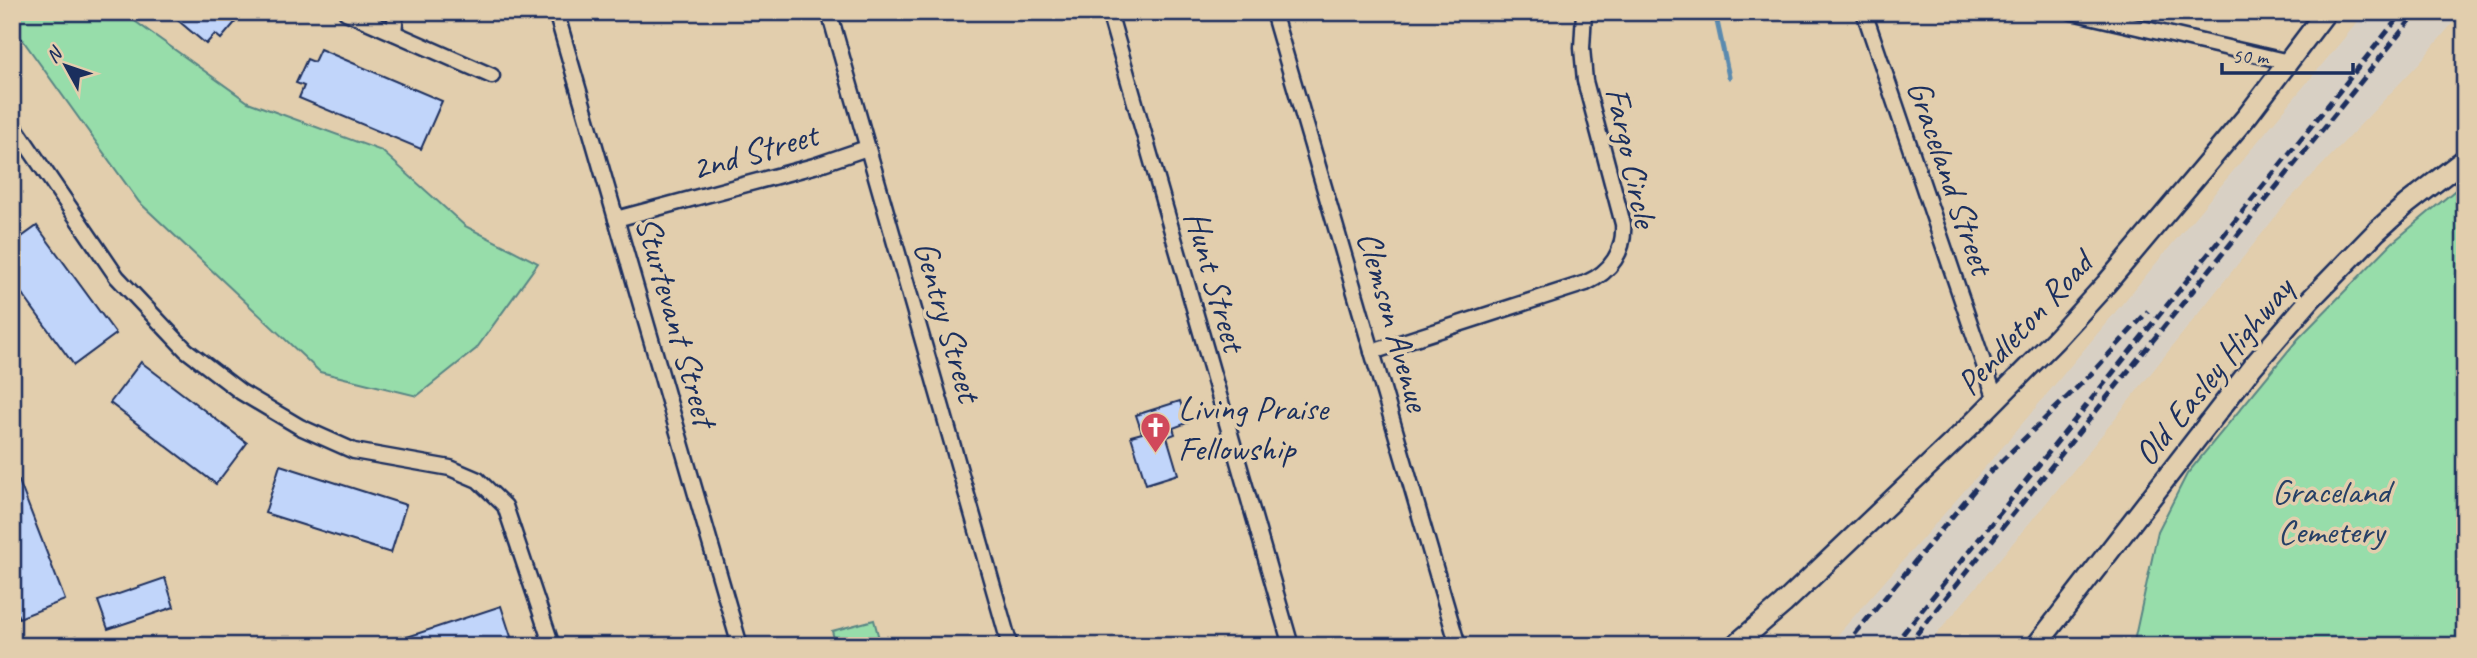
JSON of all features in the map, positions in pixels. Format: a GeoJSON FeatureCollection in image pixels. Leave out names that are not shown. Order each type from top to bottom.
{"type":"FeatureCollection","features":[{"type":"Feature","properties":{"kind":"street"},"geometry":{"type":"LineString","coordinates":[[346,12],[492,76]]}},
{"type":"Feature","properties":{"kind":"street"},"geometry":{"type":"LineString","coordinates":[[394,33],[396,12]]}},
{"type":"Feature","properties":{"kind":"street","name":"Sturtevant Street"},"geometry":{"type":"LineString","coordinates":[[556,12],[740,646]]}},
{"type":"Feature","properties":{"kind":"street","name":"Gentry Street"},"geometry":{"type":"LineString","coordinates":[[828,12],[1010,646]]}},
{"type":"Feature","properties":{"kind":"street","name":"Hunt Street"},"geometry":{"type":"LineString","coordinates":[[1109,12],[1291,646]]}},
{"type":"Feature","properties":{"kind":"street","name":"Clemson Avenue"},"geometry":{"type":"LineString","coordinates":[[1273,12],[1458,646]]}},
{"type":"Feature","properties":{"kind":"street","name":"Fargo Circle"},"geometry":{"type":"LineString","coordinates":[[1372,352],[1586,283],[1605,272],[1617,257],[1623,224],[1585,81],[1582,48],[1584,12]]}},
{"type":"Feature","properties":{"kind":"street","name":"Graceland Street"},"geometry":{"type":"LineString","coordinates":[[1864,12],[1996,400]]}},
{"type":"Feature","properties":{"kind":"street"},"geometry":{"type":"LineString","coordinates":[[2072,12],[2289,62]]}},
{"type":"Feature","properties":{"kind":"street","name":"Pendleton Road"},"geometry":{"type":"LineString","coordinates":[[1734,646],[1783,604],[2055,340],[2106,284],[2248,115],[2326,12]]}},
{"type":"Feature","properties":{"kind":"street"},"geometry":{"type":"LineString","coordinates":[[12,123],[117,277],[186,350],[219,376],[300,427],[354,451],[450,468],[478,480],[505,506],[552,646]]}},
{"type":"Feature","properties":{"kind":"street","name":"2nd Street"},"geometry":{"type":"LineString","coordinates":[[617,219],[814,166],[867,148]]}},
{"type":"Feature","properties":{"kind":"street","name":"Old Easley Highway"},"geometry":{"type":"LineString","coordinates":[[2036,646],[2253,366],[2310,300],[2377,231],[2465,159]]}},
{"type":"Feature","properties":{"kind":"shaded area"},"geometry":{"type":"Polygon","coordinates":[[[2366,12],[2462,12],[2420,62],[2288,201],[2077,466],[1927,646],[1828,646],[2001,449],[2366,12]]]}},
{"type":"Feature","properties":{"kind":"green space"},"geometry":{"type":"Polygon","coordinates":[[[12,12],[122,12],[248,102],[382,151],[465,226],[538,263],[476,349],[417,396],[320,372],[139,202],[12,25],[12,12]]]}},
{"type":"Feature","properties":{"kind":"green space","name":"Graceland Cemetery"},"geometry":{"type":"Polygon","coordinates":[[[2465,182],[2465,646],[2133,646],[2158,531],[2187,474],[2298,339],[2392,243],[2465,182]]]}},
{"type":"Feature","properties":{"kind":"green space"},"geometry":{"type":"Polygon","coordinates":[[[874,620],[881,646],[836,646],[832,631],[874,620]]]}},
{"type":"Feature","properties":{"kind":"building"},"geometry":{"type":"Polygon","coordinates":[[[168,12],[233,12],[231,14],[238,19],[221,39],[215,34],[206,44],[168,12]]]}},
{"type":"Feature","properties":{"kind":"building"},"geometry":{"type":"Polygon","coordinates":[[[320,49],[442,101],[421,149],[299,98],[304,86],[296,83],[307,59],[314,62],[320,49]]]}},
{"type":"Feature","properties":{"kind":"building"},"geometry":{"type":"Polygon","coordinates":[[[37,226],[116,334],[74,365],[12,280],[12,244],[37,226]]]}},
{"type":"Feature","properties":{"kind":"building"},"geometry":{"type":"Polygon","coordinates":[[[141,362],[247,443],[216,484],[110,403],[141,362]]]}},
{"type":"Feature","properties":{"kind":"building","name":"Living Praise Fellowship"},"geometry":{"type":"Polygon","coordinates":[[[1180,401],[1187,423],[1173,428],[1175,434],[1167,437],[1178,474],[1146,484],[1131,436],[1142,433],[1136,415],[1180,401]]]}},
{"type":"Feature","properties":{"kind":"building"},"geometry":{"type":"Polygon","coordinates":[[[280,465],[406,505],[391,553],[265,513],[280,465]]]}},
{"type":"Feature","properties":{"kind":"building"},"geometry":{"type":"Polygon","coordinates":[[[19,481],[65,600],[19,618],[12,601],[12,484],[19,481]]]}},
{"type":"Feature","properties":{"kind":"building"},"geometry":{"type":"Polygon","coordinates":[[[165,578],[174,607],[108,629],[98,601],[165,578]]]}},
{"type":"Feature","properties":{"kind":"building"},"geometry":{"type":"Polygon","coordinates":[[[501,606],[514,646],[380,646],[501,606]]]}},
{"type":"Feature","properties":{"kind":"building"},"geometry":{"type":"Polygon","coordinates":[[[76,636],[80,646],[52,646],[76,636]]]}},
{"type":"Feature","properties":{"kind":"waterway"},"geometry":{"type":"LineString","coordinates":[[1715,12],[1729,77]]}},
{"type":"Feature","properties":{"kind":"railway"},"geometry":{"type":"LineString","coordinates":[[1893,646],[2403,12]]}},
{"type":"Feature","properties":{"kind":"railway"},"geometry":{"type":"LineString","coordinates":[[1907,646],[2417,12]]}},
{"type":"Feature","properties":{"kind":"railway"},"geometry":{"type":"LineString","coordinates":[[1845,646],[1985,477],[2091,374],[2148,311]]}},
{"type":"Feature","properties":{"kind":"place","name":"Living Praise Fellowship"},"geometry":{"type":"Point","coordinates":[1155,455]}}]}
